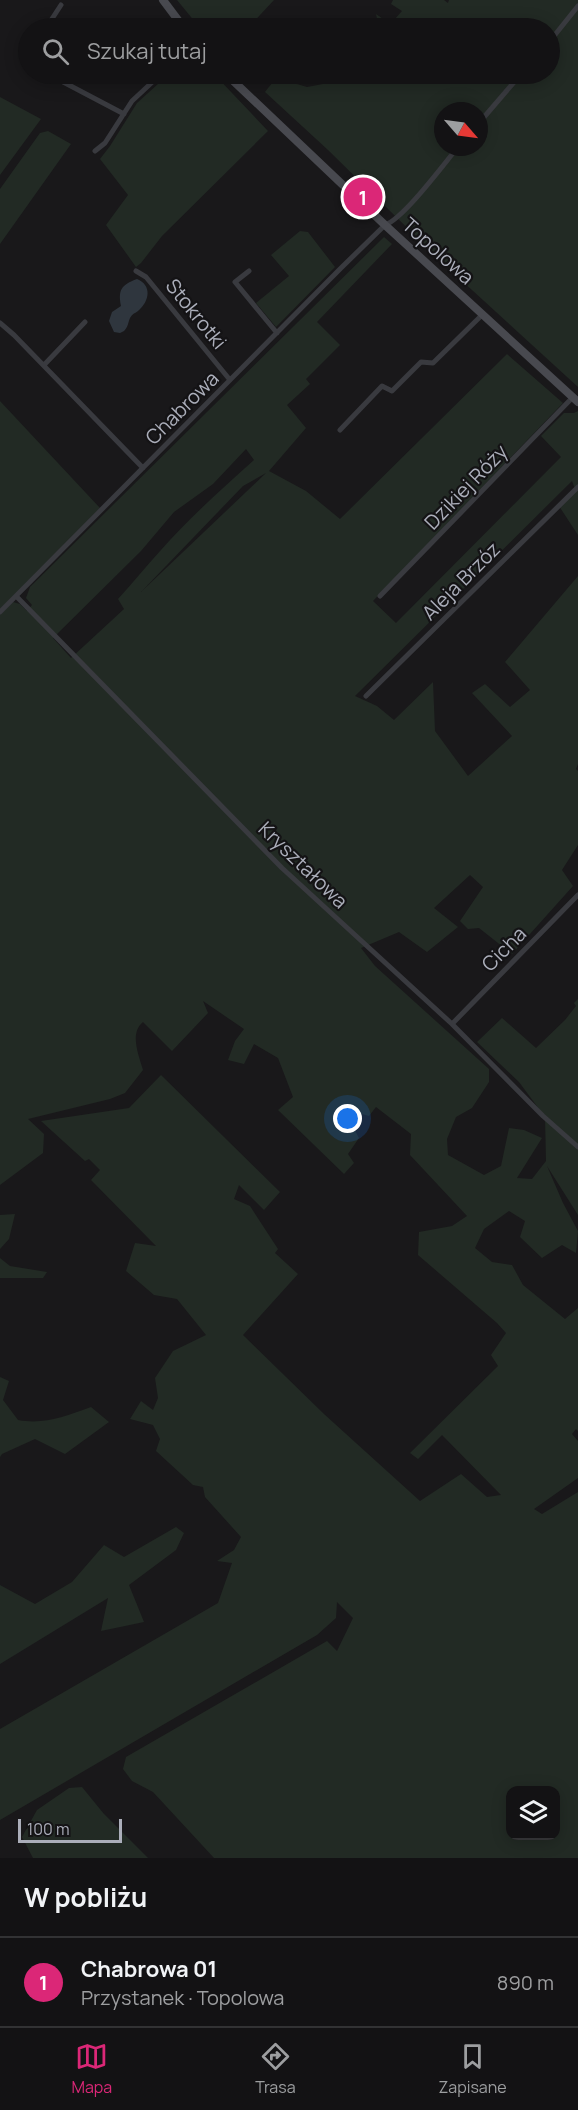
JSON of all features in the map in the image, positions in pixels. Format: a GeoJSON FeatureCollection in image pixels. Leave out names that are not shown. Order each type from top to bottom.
{"type":"FeatureCollection","features":[{"type":"Feature","properties":{"kind":"street"},"geometry":{"type":"LineString","coordinates":[[163,0],[176,18]]}},
{"type":"Feature","properties":{"kind":"street"},"geometry":{"type":"LineString","coordinates":[[53,18],[61,5]]}},
{"type":"Feature","properties":{"kind":"street"},"geometry":{"type":"LineString","coordinates":[[560,28],[578,6]]}},
{"type":"Feature","properties":{"kind":"street"},"geometry":{"type":"LineString","coordinates":[[67,84],[124,114]]}},
{"type":"Feature","properties":{"kind":"street"},"geometry":{"type":"LineString","coordinates":[[95,152],[105,144],[132,101],[150,84]]}},
{"type":"Feature","properties":{"kind":"street","name":"Topolowa"},"geometry":{"type":"LineString","coordinates":[[237,84],[575,400]]}},
{"type":"Feature","properties":{"kind":"street"},"geometry":{"type":"LineString","coordinates":[[488,112],[512,84]]}},
{"type":"Feature","properties":{"kind":"street","name":"Chabrowa"},"geometry":{"type":"LineString","coordinates":[[0,612],[277,333],[386,225],[392,223],[408,207],[450,156]]}},
{"type":"Feature","properties":{"kind":"street","name":"Stokrotki"},"geometry":{"type":"LineString","coordinates":[[136,271],[146,277],[230,380]]}},
{"type":"Feature","properties":{"kind":"street"},"geometry":{"type":"LineString","coordinates":[[249,271],[236,282],[277,333]]}},
{"type":"Feature","properties":{"kind":"street"},"geometry":{"type":"LineString","coordinates":[[340,430],[382,386],[392,391],[421,362],[433,363],[483,314]]}},
{"type":"Feature","properties":{"kind":"street"},"geometry":{"type":"LineString","coordinates":[[44,365],[85,322]]}},
{"type":"Feature","properties":{"kind":"street"},"geometry":{"type":"LineString","coordinates":[[0,323],[44,365],[143,468]]}},
{"type":"Feature","properties":{"kind":"street","name":"Dzikiej Róży"},"geometry":{"type":"LineString","coordinates":[[380,596],[575,400]]}},
{"type":"Feature","properties":{"kind":"street","name":"Aleja Brzóz"},"geometry":{"type":"LineString","coordinates":[[366,696],[578,487]]}},
{"type":"Feature","properties":{"kind":"street","name":"Kryształowa"},"geometry":{"type":"LineString","coordinates":[[16,596],[282,868],[452,1024],[543,1116],[578,1147]]}},
{"type":"Feature","properties":{"kind":"street","name":"Cicha"},"geometry":{"type":"LineString","coordinates":[[452,1024],[578,895]]}},
{"type":"Feature","properties":{"kind":"shaded area"},"geometry":{"type":"Polygon","coordinates":[[[177,0],[274,0],[257,18],[192,18],[177,0]]]}},
{"type":"Feature","properties":{"kind":"shaded area"},"geometry":{"type":"Polygon","coordinates":[[[393,0],[444,0],[448,3],[449,0],[578,0],[578,387],[449,269],[328,150],[265,92],[271,84],[297,84],[307,87],[323,84],[560,84],[560,18],[396,18],[402,11],[391,4],[393,0]]]}},
{"type":"Feature","properties":{"kind":"shaded area"},"geometry":{"type":"Polygon","coordinates":[[[158,84],[223,84],[268,131],[162,236],[136,267],[106,225],[128,195],[100,159],[137,103],[158,84]]]}},
{"type":"Feature","properties":{"kind":"shaded area"},"geometry":{"type":"Polygon","coordinates":[[[0,97],[41,119],[0,175],[0,97]]]}},
{"type":"Feature","properties":{"kind":"shaded area"},"geometry":{"type":"Polygon","coordinates":[[[48,131],[71,144],[0,244],[0,189],[40,133],[48,131]]]}},
{"type":"Feature","properties":{"kind":"shaded area"},"geometry":{"type":"Polygon","coordinates":[[[300,231],[308,232],[335,267],[276,327],[256,303],[289,276],[271,255],[300,231]]]}},
{"type":"Feature","properties":{"kind":"shaded area"},"geometry":{"type":"Polygon","coordinates":[[[384,237],[392,244],[317,322],[340,345],[306,379],[310,384],[287,405],[306,428],[269,471],[306,491],[340,519],[507,354],[563,403],[373,601],[396,623],[561,457],[541,436],[564,413],[578,411],[578,535],[559,506],[575,489],[572,481],[355,696],[377,706],[394,720],[433,682],[435,731],[468,776],[512,736],[472,693],[485,684],[510,707],[530,690],[505,662],[578,576],[578,764],[576,769],[578,771],[578,845],[562,870],[573,886],[512,954],[479,928],[468,929],[460,921],[483,887],[470,875],[434,908],[458,927],[427,952],[399,932],[361,948],[375,966],[489,1069],[489,1082],[472,1108],[456,1117],[447,1139],[448,1155],[484,1175],[501,1166],[509,1128],[524,1130],[542,1138],[517,1178],[532,1179],[546,1161],[545,1117],[519,1082],[477,1042],[502,1018],[536,1048],[565,1020],[576,1006],[574,1003],[578,999],[578,1215],[547,1166],[578,1231],[576,1253],[562,1245],[542,1258],[520,1237],[525,1221],[509,1211],[484,1229],[475,1248],[492,1262],[512,1265],[523,1285],[565,1319],[578,1308],[578,1431],[576,1429],[572,1434],[578,1441],[578,1478],[534,1509],[542,1514],[578,1492],[578,1858],[214,1858],[153,1792],[132,1781],[123,1769],[126,1757],[327,1641],[337,1651],[353,1618],[337,1602],[336,1618],[317,1635],[0,1820],[0,1729],[218,1603],[232,1563],[217,1561],[234,1550],[241,1537],[205,1497],[203,1487],[193,1485],[156,1451],[160,1439],[153,1425],[130,1419],[141,1401],[153,1410],[158,1398],[155,1378],[173,1351],[206,1335],[177,1299],[154,1295],[126,1271],[135,1243],[156,1246],[91,1180],[100,1170],[89,1159],[85,1161],[41,1121],[129,1108],[161,1075],[280,1192],[264,1210],[239,1185],[234,1199],[250,1206],[278,1249],[275,1253],[298,1274],[243,1335],[324,1414],[420,1501],[461,1474],[487,1497],[501,1495],[442,1435],[418,1459],[410,1453],[498,1366],[491,1355],[506,1333],[418,1255],[419,1232],[452,1226],[467,1216],[410,1155],[411,1134],[376,1107],[369,1116],[354,1112],[347,1115],[359,1138],[348,1154],[354,1163],[344,1174],[278,1110],[293,1097],[278,1058],[254,1044],[244,1064],[228,1060],[235,1041],[244,1029],[203,1001],[208,1013],[172,1051],[143,1022],[137,1032],[136,1045],[143,1070],[125,1093],[110,1099],[28,1119],[44,1134],[43,1153],[0,1185],[0,615],[13,602],[20,604],[27,611],[32,605],[26,598],[30,587],[384,237]],[[246,449],[213,484],[174,512],[141,551],[53,638],[71,658],[124,609],[118,599],[172,538],[254,460],[246,449]],[[266,473],[243,486],[141,592],[266,473]]]}},
{"type":"Feature","properties":{"kind":"shaded area"},"geometry":{"type":"Polygon","coordinates":[[[137,279],[147,289],[145,303],[131,316],[124,331],[114,332],[109,321],[112,312],[121,306],[120,296],[124,286],[137,279]]]}},
{"type":"Feature","properties":{"kind":"shaded area"},"geometry":{"type":"Polygon","coordinates":[[[0,401],[100,508],[0,609],[0,401]]]}},
{"type":"Feature","properties":{"kind":"shaded area"},"geometry":{"type":"Polygon","coordinates":[[[15,1214],[9,1239],[0,1249],[0,1215],[15,1214]]]}},
{"type":"Feature","properties":{"kind":"shaded area"},"geometry":{"type":"Polygon","coordinates":[[[0,1258],[10,1266],[47,1272],[43,1278],[0,1278],[0,1258]]]}},
{"type":"Feature","properties":{"kind":"shaded area"},"geometry":{"type":"Polygon","coordinates":[[[0,1377],[9,1381],[3,1400],[18,1420],[46,1420],[91,1407],[109,1422],[65,1454],[35,1439],[0,1457],[0,1377]]]}},
{"type":"Feature","properties":{"kind":"shaded area"},"geometry":{"type":"Polygon","coordinates":[[[176,1527],[184,1533],[176,1550],[129,1585],[144,1622],[101,1631],[108,1598],[0,1664],[0,1585],[35,1604],[72,1582],[104,1545],[124,1557],[176,1527]]]}},
{"type":"Feature","properties":{"kind":"shaded area"},"geometry":{"type":"Polygon","coordinates":[[[82,1787],[104,1814],[148,1858],[33,1858],[22,1837],[37,1810],[69,1788],[82,1787]]]}},
{"type":"Feature","properties":{"kind":"place","name":"Chabrowa 01"},"geometry":{"type":"Point","coordinates":[363,197]}}]}
